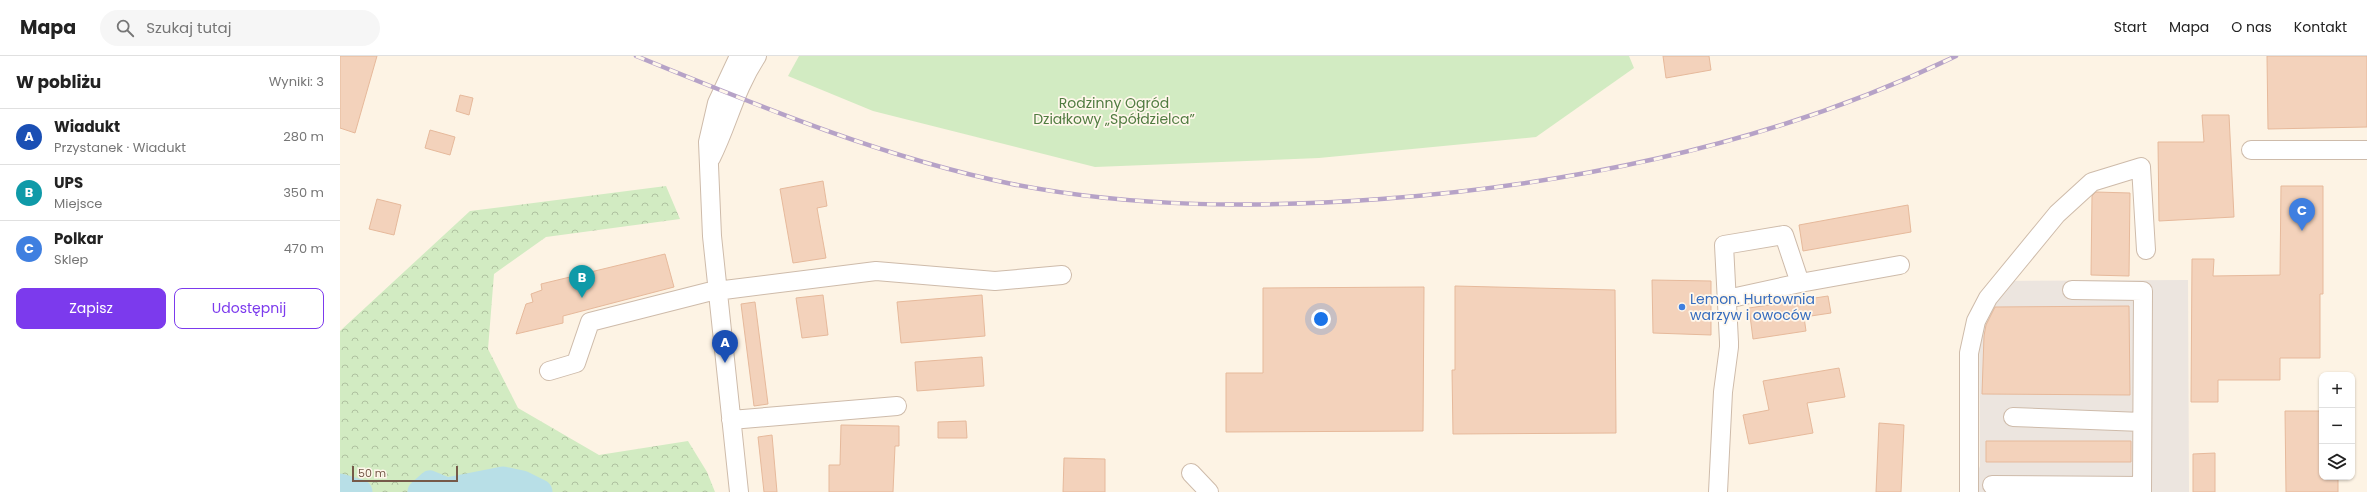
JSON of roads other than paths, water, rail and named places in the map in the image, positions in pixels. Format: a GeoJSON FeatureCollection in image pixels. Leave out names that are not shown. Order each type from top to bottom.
{"type":"FeatureCollection","features":[{"type":"Feature","properties":{"kind":"street"},"geometry":{"type":"LineString","coordinates":[[740,56],[717,103],[708,142],[712,236],[740,492]]}},
{"type":"Feature","properties":{"kind":"street"},"geometry":{"type":"LineString","coordinates":[[709,164],[722,136],[733,99],[744,75],[757,56]]}},
{"type":"Feature","properties":{"kind":"street"},"geometry":{"type":"LineString","coordinates":[[2252,150],[2367,150]]}},
{"type":"Feature","properties":{"kind":"street"},"geometry":{"type":"LineString","coordinates":[[1969,492],[1969,353],[1976,321],[1988,298],[2057,214],[2092,182],[2141,167],[2146,250]]}},
{"type":"Feature","properties":{"kind":"street"},"geometry":{"type":"LineString","coordinates":[[1718,492],[1723,392],[1730,347],[1724,245],[1784,235],[1800,283]]}},
{"type":"Feature","properties":{"kind":"street"},"geometry":{"type":"LineString","coordinates":[[1727,299],[1800,283],[1900,265]]}},
{"type":"Feature","properties":{"kind":"street"},"geometry":{"type":"LineString","coordinates":[[549,372],[576,363],[590,322],[717,290],[876,271],[995,281],[1062,275]]}},
{"type":"Feature","properties":{"kind":"street"},"geometry":{"type":"LineString","coordinates":[[1992,485],[2142,489],[2143,291],[2072,290]]}},
{"type":"Feature","properties":{"kind":"street"},"geometry":{"type":"LineString","coordinates":[[731,420],[897,406]]}},
{"type":"Feature","properties":{"kind":"street"},"geometry":{"type":"LineString","coordinates":[[2013,418],[2142,422]]}},
{"type":"Feature","properties":{"kind":"street"},"geometry":{"type":"LineString","coordinates":[[1191,473],[1209,492]]}},
{"type":"Feature","properties":{"kind":"waterway"},"geometry":{"type":"LineString","coordinates":[[420,492],[430,483],[447,490],[503,479],[522,483],[540,492]]}},
{"type":"Feature","properties":{"kind":"waterway"},"geometry":{"type":"LineString","coordinates":[[340,486],[360,492]]}},
{"type":"Feature","properties":{"kind":"railway"},"geometry":{"type":"LineString","coordinates":[[636,56],[821,129],[915,160],[963,173],[1012,184],[1104,198],[1150,202],[1242,205],[1335,202],[1455,192],[1529,183],[1602,170],[1747,136],[1818,113],[1888,87],[1956,56]]}},
{"type":"Feature","properties":{"kind":"place","name":"Polkar"},"geometry":{"type":"Point","coordinates":[2302,231]}},
{"type":"Feature","properties":{"kind":"place","name":"UPS"},"geometry":{"type":"Point","coordinates":[582,298]}},
{"type":"Feature","properties":{"kind":"place","name":"Lemon. Hurtownia warzyw i owoców"},"geometry":{"type":"Point","coordinates":[1682,307]}},
{"type":"Feature","properties":{"kind":"place","name":"Wiadukt"},"geometry":{"type":"Point","coordinates":[725,363]}},
{"type":"Feature","properties":{"kind":"park label","name":"Rodzinny Ogród Działkowy „Spółdzielca”"},"geometry":{"type":"Point","coordinates":[1114,112]}}]}
